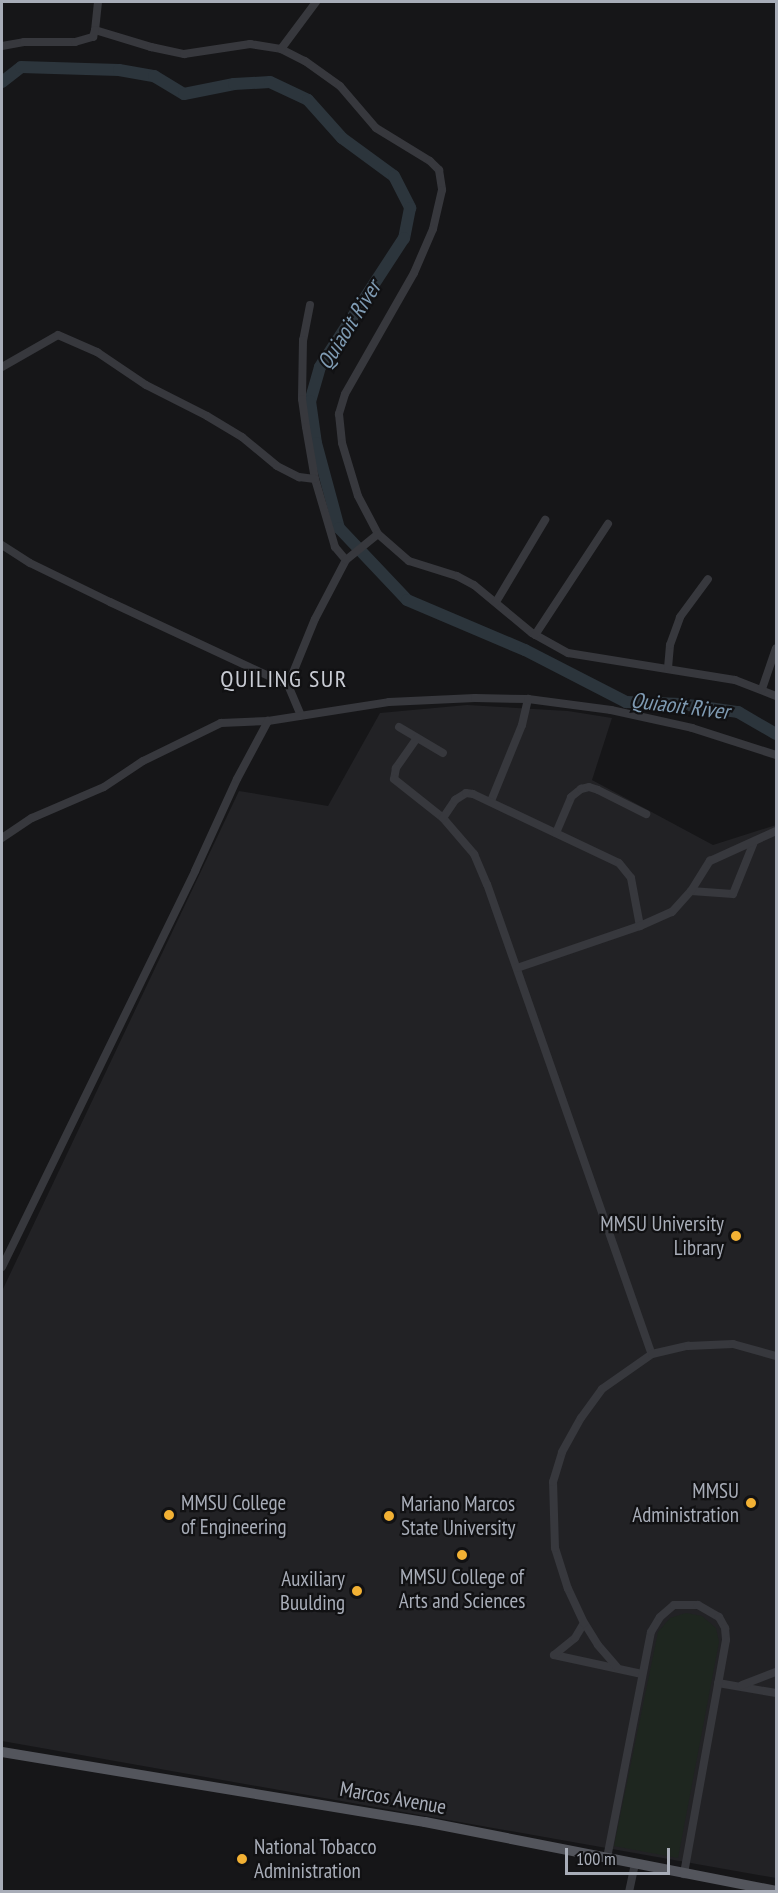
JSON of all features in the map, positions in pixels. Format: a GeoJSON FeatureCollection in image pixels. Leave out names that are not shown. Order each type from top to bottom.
{"type":"FeatureCollection","features":[{"type":"Feature","properties":{"kind":"main road","name":"Marcos Avenue"},"geometry":{"type":"LineString","coordinates":[[2,1752],[425,1822],[777,1891]]}},
{"type":"Feature","properties":{"kind":"street"},"geometry":{"type":"LineString","coordinates":[[2,46],[24,42],[75,42],[93,37],[98,2]]}},
{"type":"Feature","properties":{"kind":"street"},"geometry":{"type":"LineString","coordinates":[[281,49],[316,2]]}},
{"type":"Feature","properties":{"kind":"street"},"geometry":{"type":"LineString","coordinates":[[95,30],[172,53],[208,52],[250,44],[281,49],[328,76],[376,128],[430,160],[439,170],[442,190],[432,229],[414,273],[345,394],[339,414],[342,443],[358,496],[375,536],[409,561],[457,576],[496,602],[535,635],[568,653],[735,680],[777,696]]}},
{"type":"Feature","properties":{"kind":"street"},"geometry":{"type":"LineString","coordinates":[[310,304],[303,340],[302,399],[315,479],[335,547],[350,558]]}},
{"type":"Feature","properties":{"kind":"street"},"geometry":{"type":"LineString","coordinates":[[2,367],[58,335],[97,352],[146,385],[243,438],[277,466],[299,477],[315,479]]}},
{"type":"Feature","properties":{"kind":"street"},"geometry":{"type":"LineString","coordinates":[[496,602],[544,520]]}},
{"type":"Feature","properties":{"kind":"street"},"geometry":{"type":"LineString","coordinates":[[535,635],[608,524]]}},
{"type":"Feature","properties":{"kind":"street"},"geometry":{"type":"LineString","coordinates":[[288,685],[315,619],[350,558],[375,536]]}},
{"type":"Feature","properties":{"kind":"street"},"geometry":{"type":"LineString","coordinates":[[2,545],[30,563],[288,685],[301,715]]}},
{"type":"Feature","properties":{"kind":"street"},"geometry":{"type":"LineString","coordinates":[[668,668],[670,645],[680,617],[708,579]]}},
{"type":"Feature","properties":{"kind":"street"},"geometry":{"type":"LineString","coordinates":[[762,689],[777,648]]}},
{"type":"Feature","properties":{"kind":"street"},"geometry":{"type":"LineString","coordinates":[[2,838],[32,818],[104,787],[143,761],[221,723],[268,721],[429,699],[528,699],[611,710],[692,728],[777,755]]}},
{"type":"Feature","properties":{"kind":"street"},"geometry":{"type":"LineString","coordinates":[[491,801],[522,725],[528,699]]}},
{"type":"Feature","properties":{"kind":"street"},"geometry":{"type":"LineString","coordinates":[[2,1267],[195,871],[237,779],[268,721]]}},
{"type":"Feature","properties":{"kind":"street"},"geometry":{"type":"LineString","coordinates":[[399,727],[443,753]]}},
{"type":"Feature","properties":{"kind":"street"},"geometry":{"type":"LineString","coordinates":[[417,738],[396,768],[394,779],[443,818],[474,854],[517,968],[652,1354]]}},
{"type":"Feature","properties":{"kind":"street"},"geometry":{"type":"LineString","coordinates":[[556,833],[571,797],[580,789],[589,787],[646,814]]}},
{"type":"Feature","properties":{"kind":"street"},"geometry":{"type":"LineString","coordinates":[[443,818],[455,800],[466,793],[491,801],[619,863],[630,878],[640,926]]}},
{"type":"Feature","properties":{"kind":"street"},"geometry":{"type":"LineString","coordinates":[[517,968],[640,926],[672,912],[691,891],[710,861],[777,831]]}},
{"type":"Feature","properties":{"kind":"street"},"geometry":{"type":"LineString","coordinates":[[691,891],[733,894],[754,842]]}},
{"type":"Feature","properties":{"kind":"street"},"geometry":{"type":"LineString","coordinates":[[617,1667],[598,1645],[584,1623],[568,1589],[555,1548],[553,1482],[562,1452],[580,1418],[602,1389],[652,1354],[688,1346],[733,1344],[777,1356]]}},
{"type":"Feature","properties":{"kind":"street"},"geometry":{"type":"LineString","coordinates":[[607,1858],[651,1632],[660,1617],[674,1605],[698,1605],[719,1617],[725,1628],[726,1640],[684,1874]]}},
{"type":"Feature","properties":{"kind":"street"},"geometry":{"type":"LineString","coordinates":[[584,1623],[575,1638],[554,1655],[642,1674]]}},
{"type":"Feature","properties":{"kind":"street"},"geometry":{"type":"LineString","coordinates":[[742,1685],[777,1672]]}},
{"type":"Feature","properties":{"kind":"street"},"geometry":{"type":"LineString","coordinates":[[718,1683],[742,1685],[777,1693]]}},
{"type":"Feature","properties":{"kind":"street"},"geometry":{"type":"LineString","coordinates":[[629,1892],[635,1863]]}},
{"type":"Feature","properties":{"kind":"shaded area","name":"Mariano Marcos State University"},"geometry":{"type":"Polygon","coordinates":[[[467,705],[568,711],[612,718],[592,780],[713,845],[776,825],[776,1878],[2,1741],[2,1291],[239,791],[328,806],[380,713],[467,705]]]}},
{"type":"Feature","properties":{"kind":"shaded area"},"geometry":{"type":"Polygon","coordinates":[[[686,1613],[702,1616],[716,1628],[719,1642],[678,1858],[614,1846],[658,1632],[670,1618],[686,1613]]]}},
{"type":"Feature","properties":{"kind":"waterway","name":"Quiaoit River"},"geometry":{"type":"LineString","coordinates":[[2,82],[21,67],[119,70],[154,76],[184,94],[234,84],[270,82],[308,100],[342,138],[394,176],[410,208],[404,238],[320,367],[310,401],[316,443],[339,528],[407,600],[525,650],[626,702],[681,704],[738,712],[776,734]]}},
{"type":"Feature","properties":{"kind":"place","name":"MMSU University Library"},"geometry":{"type":"Point","coordinates":[736,1236]}},
{"type":"Feature","properties":{"kind":"place","name":"MMSU Administration"},"geometry":{"type":"Point","coordinates":[751,1503]}},
{"type":"Feature","properties":{"kind":"place","name":"MMSU College of Engineering"},"geometry":{"type":"Point","coordinates":[169,1515]}},
{"type":"Feature","properties":{"kind":"place","name":"Mariano Marcos State University"},"geometry":{"type":"Point","coordinates":[389,1516]}},
{"type":"Feature","properties":{"kind":"place","name":"MMSU College of Arts and Sciences"},"geometry":{"type":"Point","coordinates":[462,1555]}},
{"type":"Feature","properties":{"kind":"place","name":"Auxiliary Buulding"},"geometry":{"type":"Point","coordinates":[357,1591]}},
{"type":"Feature","properties":{"kind":"place","name":"National Tobacco Administration"},"geometry":{"type":"Point","coordinates":[242,1859]}},
{"type":"Feature","properties":{"kind":"district","name":"QUILING SUR"},"geometry":{"type":"Point","coordinates":[284,679]}}]}
